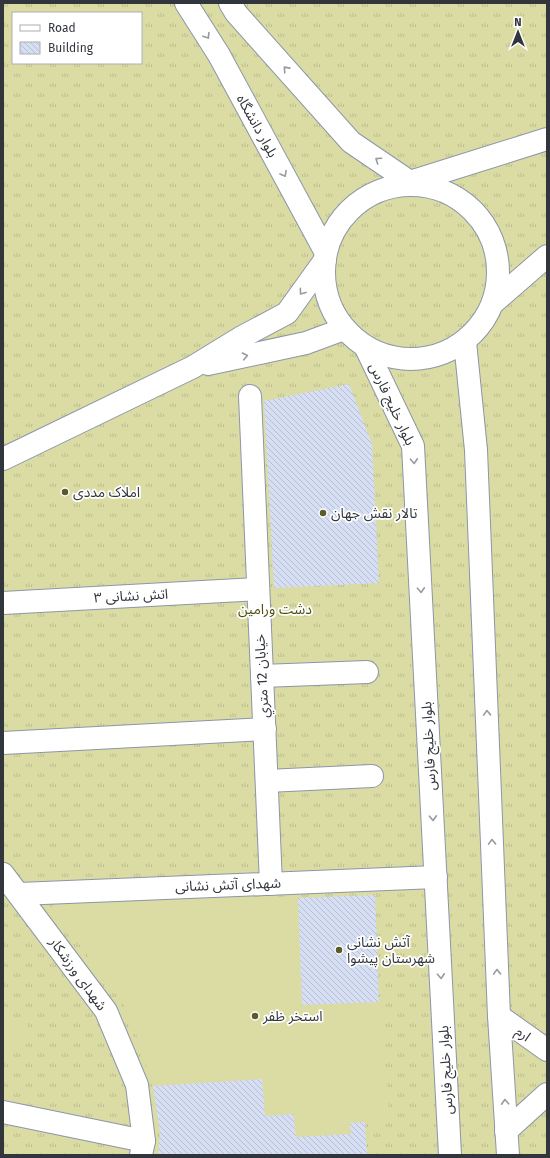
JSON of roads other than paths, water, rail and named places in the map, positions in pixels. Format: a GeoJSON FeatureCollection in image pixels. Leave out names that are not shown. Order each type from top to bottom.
{"type":"FeatureCollection","features":[{"type":"Feature","properties":{"kind":"street","name":"بلوار دانشگاه"},"geometry":{"type":"LineString","coordinates":[[186,3],[219,55],[325,256]]}},
{"type":"Feature","properties":{"kind":"street"},"geometry":{"type":"LineString","coordinates":[[230,3],[236,13],[351,142],[410,182],[430,187],[454,196],[474,211],[489,232],[497,256],[499,280],[493,303],[482,324],[465,342],[442,354],[417,360],[391,358],[366,348],[344,329],[328,303],[323,277],[325,256]]}},
{"type":"Feature","properties":{"kind":"street"},"geometry":{"type":"LineString","coordinates":[[3,459],[193,367],[242,337],[287,313],[325,256],[336,226],[354,205],[378,191],[547,139]]}},
{"type":"Feature","properties":{"kind":"street"},"geometry":{"type":"LineString","coordinates":[[493,303],[547,256]]}},
{"type":"Feature","properties":{"kind":"street"},"geometry":{"type":"LineString","coordinates":[[193,367],[306,343],[344,329]]}},
{"type":"Feature","properties":{"kind":"street"},"geometry":{"type":"LineString","coordinates":[[465,342],[476,450],[499,1016],[508,1155]]}},
{"type":"Feature","properties":{"kind":"street","name":"بلوار خلیج فارس"},"geometry":{"type":"LineString","coordinates":[[366,348],[413,446],[450,1155]]}},
{"type":"Feature","properties":{"kind":"street","name":"خيابان 12 متري"},"geometry":{"type":"LineString","coordinates":[[250,396],[271,884]]}},
{"type":"Feature","properties":{"kind":"street","name":"اتش نشانی ۳"},"geometry":{"type":"LineString","coordinates":[[3,603],[258,589]]}},
{"type":"Feature","properties":{"kind":"street"},"geometry":{"type":"LineString","coordinates":[[262,676],[367,672]]}},
{"type":"Feature","properties":{"kind":"street"},"geometry":{"type":"LineString","coordinates":[[3,743],[265,729]]}},
{"type":"Feature","properties":{"kind":"street"},"geometry":{"type":"LineString","coordinates":[[267,781],[372,776]]}},
{"type":"Feature","properties":{"kind":"street","name":"شهدای ورزشکار"},"geometry":{"type":"LineString","coordinates":[[3,874],[106,1011],[137,1085],[142,1148]]}},
{"type":"Feature","properties":{"kind":"street","name":"شهدای آتش نشانی"},"geometry":{"type":"LineString","coordinates":[[19,894],[436,877]]}},
{"type":"Feature","properties":{"kind":"street","name":"ارم"},"geometry":{"type":"LineString","coordinates":[[499,1016],[547,1050]]}},
{"type":"Feature","properties":{"kind":"street"},"geometry":{"type":"LineString","coordinates":[[506,1131],[547,1094]]}},
{"type":"Feature","properties":{"kind":"street"},"geometry":{"type":"LineString","coordinates":[[3,1112],[142,1148]]}},
{"type":"Feature","properties":{"kind":"place","name":"املاک مددی"},"geometry":{"type":"Point","coordinates":[65,492]}},
{"type":"Feature","properties":{"kind":"place","name":"تالار نقش جهان"},"geometry":{"type":"Point","coordinates":[323,513]}},
{"type":"Feature","properties":{"kind":"place","name":"آتش نشانی شهرستان پیشوا"},"geometry":{"type":"Point","coordinates":[339,950]}},
{"type":"Feature","properties":{"kind":"place","name":"استخر ظفر"},"geometry":{"type":"Point","coordinates":[255,1016]}},
{"type":"Feature","properties":{"kind":"park label","name":"دشت ورامین"},"geometry":{"type":"Point","coordinates":[275,609]}}]}
